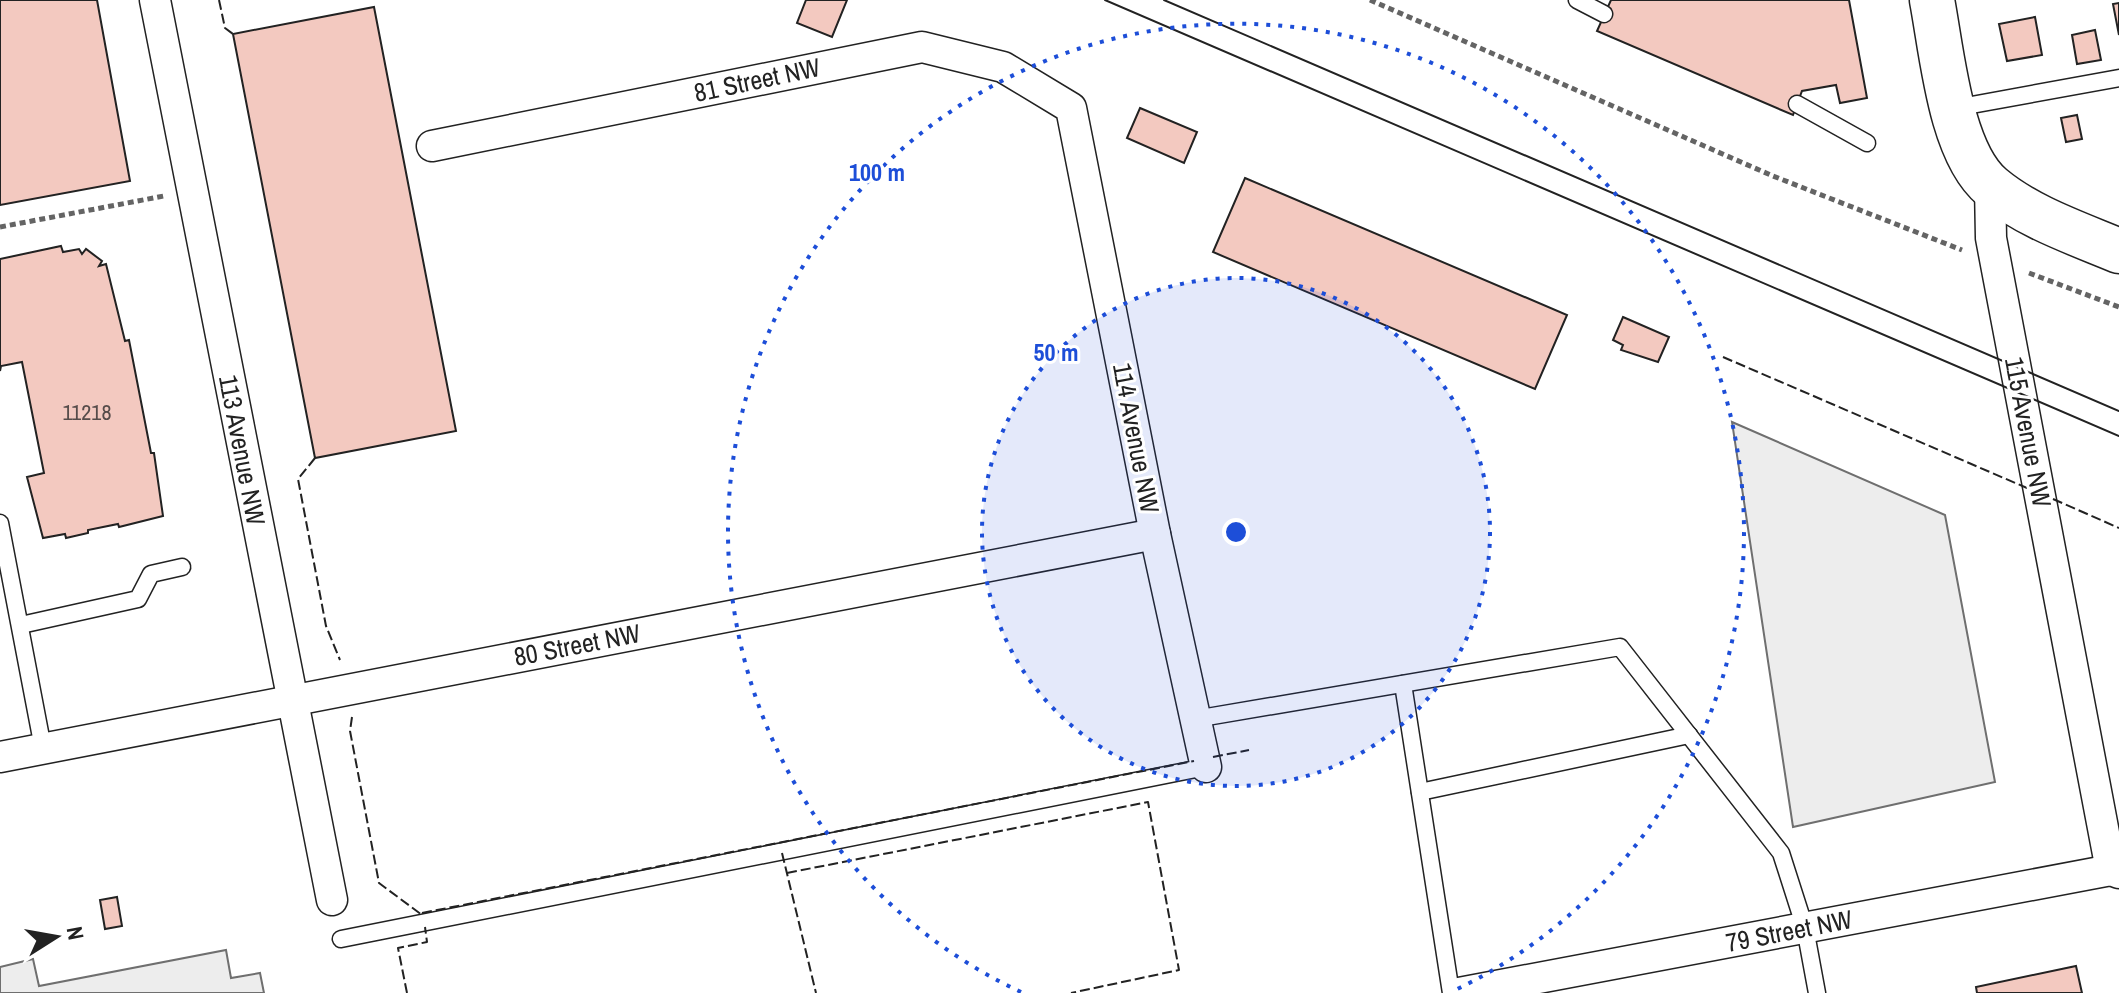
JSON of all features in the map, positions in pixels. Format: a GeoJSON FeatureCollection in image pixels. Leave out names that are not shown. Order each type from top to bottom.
{"type":"FeatureCollection","features":[{"type":"Feature","properties":{"kind":"street","name":"113 Avenue NW"},"geometry":{"type":"LineString","coordinates":[[155,0],[332,900]]}},
{"type":"Feature","properties":{"kind":"street"},"geometry":{"type":"LineString","coordinates":[[1932,0],[1953,109],[1967,150],[1990,185],[2035,215],[2119,251]]}},
{"type":"Feature","properties":{"kind":"street","name":"81 Street NW"},"geometry":{"type":"LineString","coordinates":[[432,146],[922,47],[1003,67],[1071,108]]}},
{"type":"Feature","properties":{"kind":"street","name":"114 Avenue NW"},"geometry":{"type":"LineString","coordinates":[[1071,108],[1155,534],[1206,767]]}},
{"type":"Feature","properties":{"kind":"street","name":"115 Avenue NW"},"geometry":{"type":"LineString","coordinates":[[1990,185],[1991,238],[2115,872]]}},
{"type":"Feature","properties":{"kind":"street","name":"80 Street NW"},"geometry":{"type":"LineString","coordinates":[[0,757],[1155,534]]}},
{"type":"Feature","properties":{"kind":"street","name":"79 Street NW"},"geometry":{"type":"LineString","coordinates":[[1459,993],[2115,872]]}},
{"type":"Feature","properties":{"kind":"lane"},"geometry":{"type":"LineString","coordinates":[[1577,0],[1604,14]]}},
{"type":"Feature","properties":{"kind":"lane"},"geometry":{"type":"LineString","coordinates":[[1953,109],[2119,78]]}},
{"type":"Feature","properties":{"kind":"lane"},"geometry":{"type":"LineString","coordinates":[[1797,104],[1867,143]]}},
{"type":"Feature","properties":{"kind":"lane"},"geometry":{"type":"LineString","coordinates":[[0,523],[43,748]]}},
{"type":"Feature","properties":{"kind":"lane"},"geometry":{"type":"LineString","coordinates":[[21,625],[138,599],[151,574],[182,567]]}},
{"type":"Feature","properties":{"kind":"lane"},"geometry":{"type":"LineString","coordinates":[[1195,719],[1620,647],[1781,853],[1805,928],[1817,993]]}},
{"type":"Feature","properties":{"kind":"lane"},"geometry":{"type":"LineString","coordinates":[[1403,684],[1451,993]]}},
{"type":"Feature","properties":{"kind":"lane"},"geometry":{"type":"LineString","coordinates":[[1420,792],[1689,735]]}},
{"type":"Feature","properties":{"kind":"lane"},"geometry":{"type":"LineString","coordinates":[[341,939],[1206,767]]}},
{"type":"Feature","properties":{"kind":"path"},"geometry":{"type":"LineString","coordinates":[[1370,0],[1773,176],[1967,252]]}},
{"type":"Feature","properties":{"kind":"path"},"geometry":{"type":"LineString","coordinates":[[0,227],[192,191]]}},
{"type":"Feature","properties":{"kind":"path"},"geometry":{"type":"LineString","coordinates":[[2060,282],[2119,307]]}},
{"type":"Feature","properties":{"kind":"shaded area"},"geometry":{"type":"Polygon","coordinates":[[[1732,422],[1945,515],[1995,782],[1793,827],[1732,422]]]}},
{"type":"Feature","properties":{"kind":"shaded area"},"geometry":{"type":"Polygon","coordinates":[[[226,950],[231,978],[260,973],[264,993],[0,993],[0,967],[33,959],[39,986],[226,950]]]}},
{"type":"Feature","properties":{"kind":"building"},"geometry":{"type":"Polygon","coordinates":[[[0,0],[97,0],[130,181],[0,205],[0,0]]]}},
{"type":"Feature","properties":{"kind":"building"},"geometry":{"type":"Polygon","coordinates":[[[806,0],[847,0],[832,37],[797,23],[806,0]]]}},
{"type":"Feature","properties":{"kind":"building"},"geometry":{"type":"Polygon","coordinates":[[[1611,0],[1849,0],[1867,98],[1840,103],[1836,85],[1802,91],[1793,115],[1597,31],[1611,0]]]}},
{"type":"Feature","properties":{"kind":"building"},"geometry":{"type":"Polygon","coordinates":[[[2119,3],[2119,35],[2113,4],[2119,3]]]}},
{"type":"Feature","properties":{"kind":"building"},"geometry":{"type":"Polygon","coordinates":[[[374,7],[456,431],[315,458],[233,34],[374,7]]]}},
{"type":"Feature","properties":{"kind":"building"},"geometry":{"type":"Polygon","coordinates":[[[2035,17],[2042,55],[2007,61],[1999,24],[2035,17]]]}},
{"type":"Feature","properties":{"kind":"building"},"geometry":{"type":"Polygon","coordinates":[[[2095,30],[2101,60],[2077,64],[2072,35],[2095,30]]]}},
{"type":"Feature","properties":{"kind":"building"},"geometry":{"type":"Polygon","coordinates":[[[1140,108],[1197,132],[1184,163],[1127,138],[1140,108]]]}},
{"type":"Feature","properties":{"kind":"building"},"geometry":{"type":"Polygon","coordinates":[[[2077,115],[2082,139],[2066,142],[2061,118],[2077,115]]]}},
{"type":"Feature","properties":{"kind":"building"},"geometry":{"type":"Polygon","coordinates":[[[1245,178],[1567,315],[1535,389],[1213,252],[1245,178]]]}},
{"type":"Feature","properties":{"kind":"building"},"geometry":{"type":"Polygon","coordinates":[[[61,246],[63,252],[79,249],[82,254],[86,249],[102,261],[99,266],[106,264],[125,341],[129,340],[151,453],[154,453],[163,516],[119,527],[118,524],[88,530],[88,533],[66,538],[65,534],[43,538],[27,477],[44,473],[22,362],[1,366],[0,371],[0,259],[61,246]]]}},
{"type":"Feature","properties":{"kind":"building"},"geometry":{"type":"Polygon","coordinates":[[[1623,317],[1669,337],[1658,362],[1621,350],[1623,345],[1613,340],[1623,317]]]}},
{"type":"Feature","properties":{"kind":"building"},"geometry":{"type":"Polygon","coordinates":[[[117,897],[122,926],[105,929],[100,900],[117,897]]]}},
{"type":"Feature","properties":{"kind":"building"},"geometry":{"type":"Polygon","coordinates":[[[2076,966],[2082,993],[1977,993],[1976,987],[2076,966]]]}},
{"type":"Feature","properties":{"kind":"tram line"},"geometry":{"type":"LineString","coordinates":[[1105,0],[2119,436]]}},
{"type":"Feature","properties":{"kind":"tram line"},"geometry":{"type":"LineString","coordinates":[[1164,0],[2119,411]]}},
{"type":"Feature","properties":{"kind":"fence"},"geometry":{"type":"LineString","coordinates":[[219,0],[225,28],[233,34]]}},
{"type":"Feature","properties":{"kind":"fence"},"geometry":{"type":"LineString","coordinates":[[1723,357],[2027,488]]}},
{"type":"Feature","properties":{"kind":"fence"},"geometry":{"type":"LineString","coordinates":[[315,458],[298,479],[326,626],[340,660]]}},
{"type":"Feature","properties":{"kind":"fence"},"geometry":{"type":"LineString","coordinates":[[2053,499],[2119,528]]}},
{"type":"Feature","properties":{"kind":"fence"},"geometry":{"type":"LineString","coordinates":[[352,717],[350,731],[379,883],[422,915]]}},
{"type":"Feature","properties":{"kind":"fence"},"geometry":{"type":"LineString","coordinates":[[1213,757],[1249,750]]}},
{"type":"Feature","properties":{"kind":"fence"},"geometry":{"type":"LineString","coordinates":[[422,913],[1194,761]]}},
{"type":"Feature","properties":{"kind":"fence"},"geometry":{"type":"LineString","coordinates":[[787,873],[1148,802],[1179,970],[1071,993]]}},
{"type":"Feature","properties":{"kind":"fence"},"geometry":{"type":"LineString","coordinates":[[782,853],[816,993]]}},
{"type":"Feature","properties":{"kind":"fence"},"geometry":{"type":"LineString","coordinates":[[407,993],[398,948],[427,942],[425,927]]}}]}
